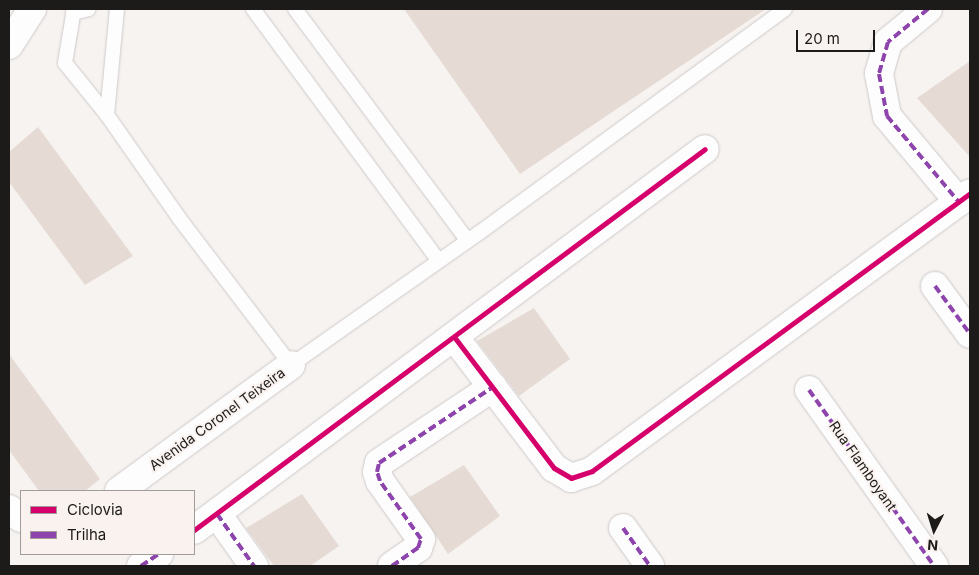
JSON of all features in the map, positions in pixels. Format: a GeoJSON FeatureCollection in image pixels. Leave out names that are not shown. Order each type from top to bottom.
{"type":"FeatureCollection","features":[{"type":"Feature","properties":{"kind":"street"},"geometry":{"type":"LineString","coordinates":[[9,37],[12,9]]}},
{"type":"Feature","properties":{"kind":"street"},"geometry":{"type":"LineString","coordinates":[[9,45],[32,9]]}},
{"type":"Feature","properties":{"kind":"street"},"geometry":{"type":"LineString","coordinates":[[455,338],[554,468],[571,478],[592,471],[965,198],[887,116],[878,74],[888,42],[928,9]]}},
{"type":"Feature","properties":{"kind":"street"},"geometry":{"type":"LineString","coordinates":[[195,529],[455,338],[705,149]]}},
{"type":"Feature","properties":{"kind":"street"},"geometry":{"type":"LineString","coordinates":[[935,286],[970,334]]}},
{"type":"Feature","properties":{"kind":"street","name":"Avenida Coronel Teixeira"},"geometry":{"type":"LineString","coordinates":[[120,490],[291,364]]}},
{"type":"Feature","properties":{"kind":"street"},"geometry":{"type":"LineString","coordinates":[[392,566],[418,548],[421,538],[380,482],[377,472],[379,463],[492,387]]}},
{"type":"Feature","properties":{"kind":"street","name":"Rua Flamboyant"},"geometry":{"type":"LineString","coordinates":[[810,390],[934,566]]}},
{"type":"Feature","properties":{"kind":"street"},"geometry":{"type":"LineString","coordinates":[[9,509],[20,517]]}},
{"type":"Feature","properties":{"kind":"street"},"geometry":{"type":"LineString","coordinates":[[216,514],[249,564]]}},
{"type":"Feature","properties":{"kind":"street"},"geometry":{"type":"LineString","coordinates":[[622,528],[650,566]]}},
{"type":"Feature","properties":{"kind":"street"},"geometry":{"type":"LineString","coordinates":[[141,566],[158,555]]}},
{"type":"Feature","properties":{"kind":"lane"},"geometry":{"type":"LineString","coordinates":[[89,9],[73,11],[65,63],[107,115],[179,218],[291,364],[468,241],[784,9]]}},
{"type":"Feature","properties":{"kind":"lane"},"geometry":{"type":"LineString","coordinates":[[107,115],[117,9]]}},
{"type":"Feature","properties":{"kind":"lane"},"geometry":{"type":"LineString","coordinates":[[253,9],[439,261]]}},
{"type":"Feature","properties":{"kind":"lane"},"geometry":{"type":"LineString","coordinates":[[295,9],[468,241]]}},
{"type":"Feature","properties":{"kind":"building"},"geometry":{"type":"Polygon","coordinates":[[[404,9],[766,9],[520,174],[404,9]]]}},
{"type":"Feature","properties":{"kind":"building"},"geometry":{"type":"Polygon","coordinates":[[[970,61],[970,157],[917,98],[970,61]]]}},
{"type":"Feature","properties":{"kind":"building"},"geometry":{"type":"Polygon","coordinates":[[[38,127],[133,256],[85,285],[9,182],[9,152],[38,127]]]}},
{"type":"Feature","properties":{"kind":"building"},"geometry":{"type":"Polygon","coordinates":[[[534,308],[570,359],[519,396],[477,341],[534,308]]]}},
{"type":"Feature","properties":{"kind":"building"},"geometry":{"type":"Polygon","coordinates":[[[9,354],[100,479],[86,490],[38,490],[9,450],[9,354]]]}},
{"type":"Feature","properties":{"kind":"building"},"geometry":{"type":"Polygon","coordinates":[[[464,465],[500,516],[448,554],[410,497],[464,465]]]}},
{"type":"Feature","properties":{"kind":"building"},"geometry":{"type":"Polygon","coordinates":[[[302,494],[339,546],[310,566],[274,566],[246,528],[302,494]]]}},
{"type":"Feature","properties":{"kind":"marked path"},"geometry":{"type":"LineString","coordinates":[[928,9],[888,42],[879,74],[887,116],[959,202]]}},
{"type":"Feature","properties":{"kind":"marked path"},"geometry":{"type":"LineString","coordinates":[[935,286],[970,334]]}},
{"type":"Feature","properties":{"kind":"marked path"},"geometry":{"type":"LineString","coordinates":[[392,566],[418,548],[421,539],[380,481],[377,472],[379,463],[493,387]]}},
{"type":"Feature","properties":{"kind":"marked path"},"geometry":{"type":"LineString","coordinates":[[809,390],[934,566]]}},
{"type":"Feature","properties":{"kind":"marked path"},"geometry":{"type":"LineString","coordinates":[[217,514],[254,566]]}},
{"type":"Feature","properties":{"kind":"marked path"},"geometry":{"type":"LineString","coordinates":[[623,528],[650,566]]}},
{"type":"Feature","properties":{"kind":"marked path"},"geometry":{"type":"LineString","coordinates":[[141,566],[158,555]]}},
{"type":"Feature","properties":{"kind":"cycle path"},"geometry":{"type":"LineString","coordinates":[[195,529],[705,149]]}},
{"type":"Feature","properties":{"kind":"cycle path"},"geometry":{"type":"LineString","coordinates":[[455,338],[554,468],[571,478],[592,471],[970,193]]}}]}
